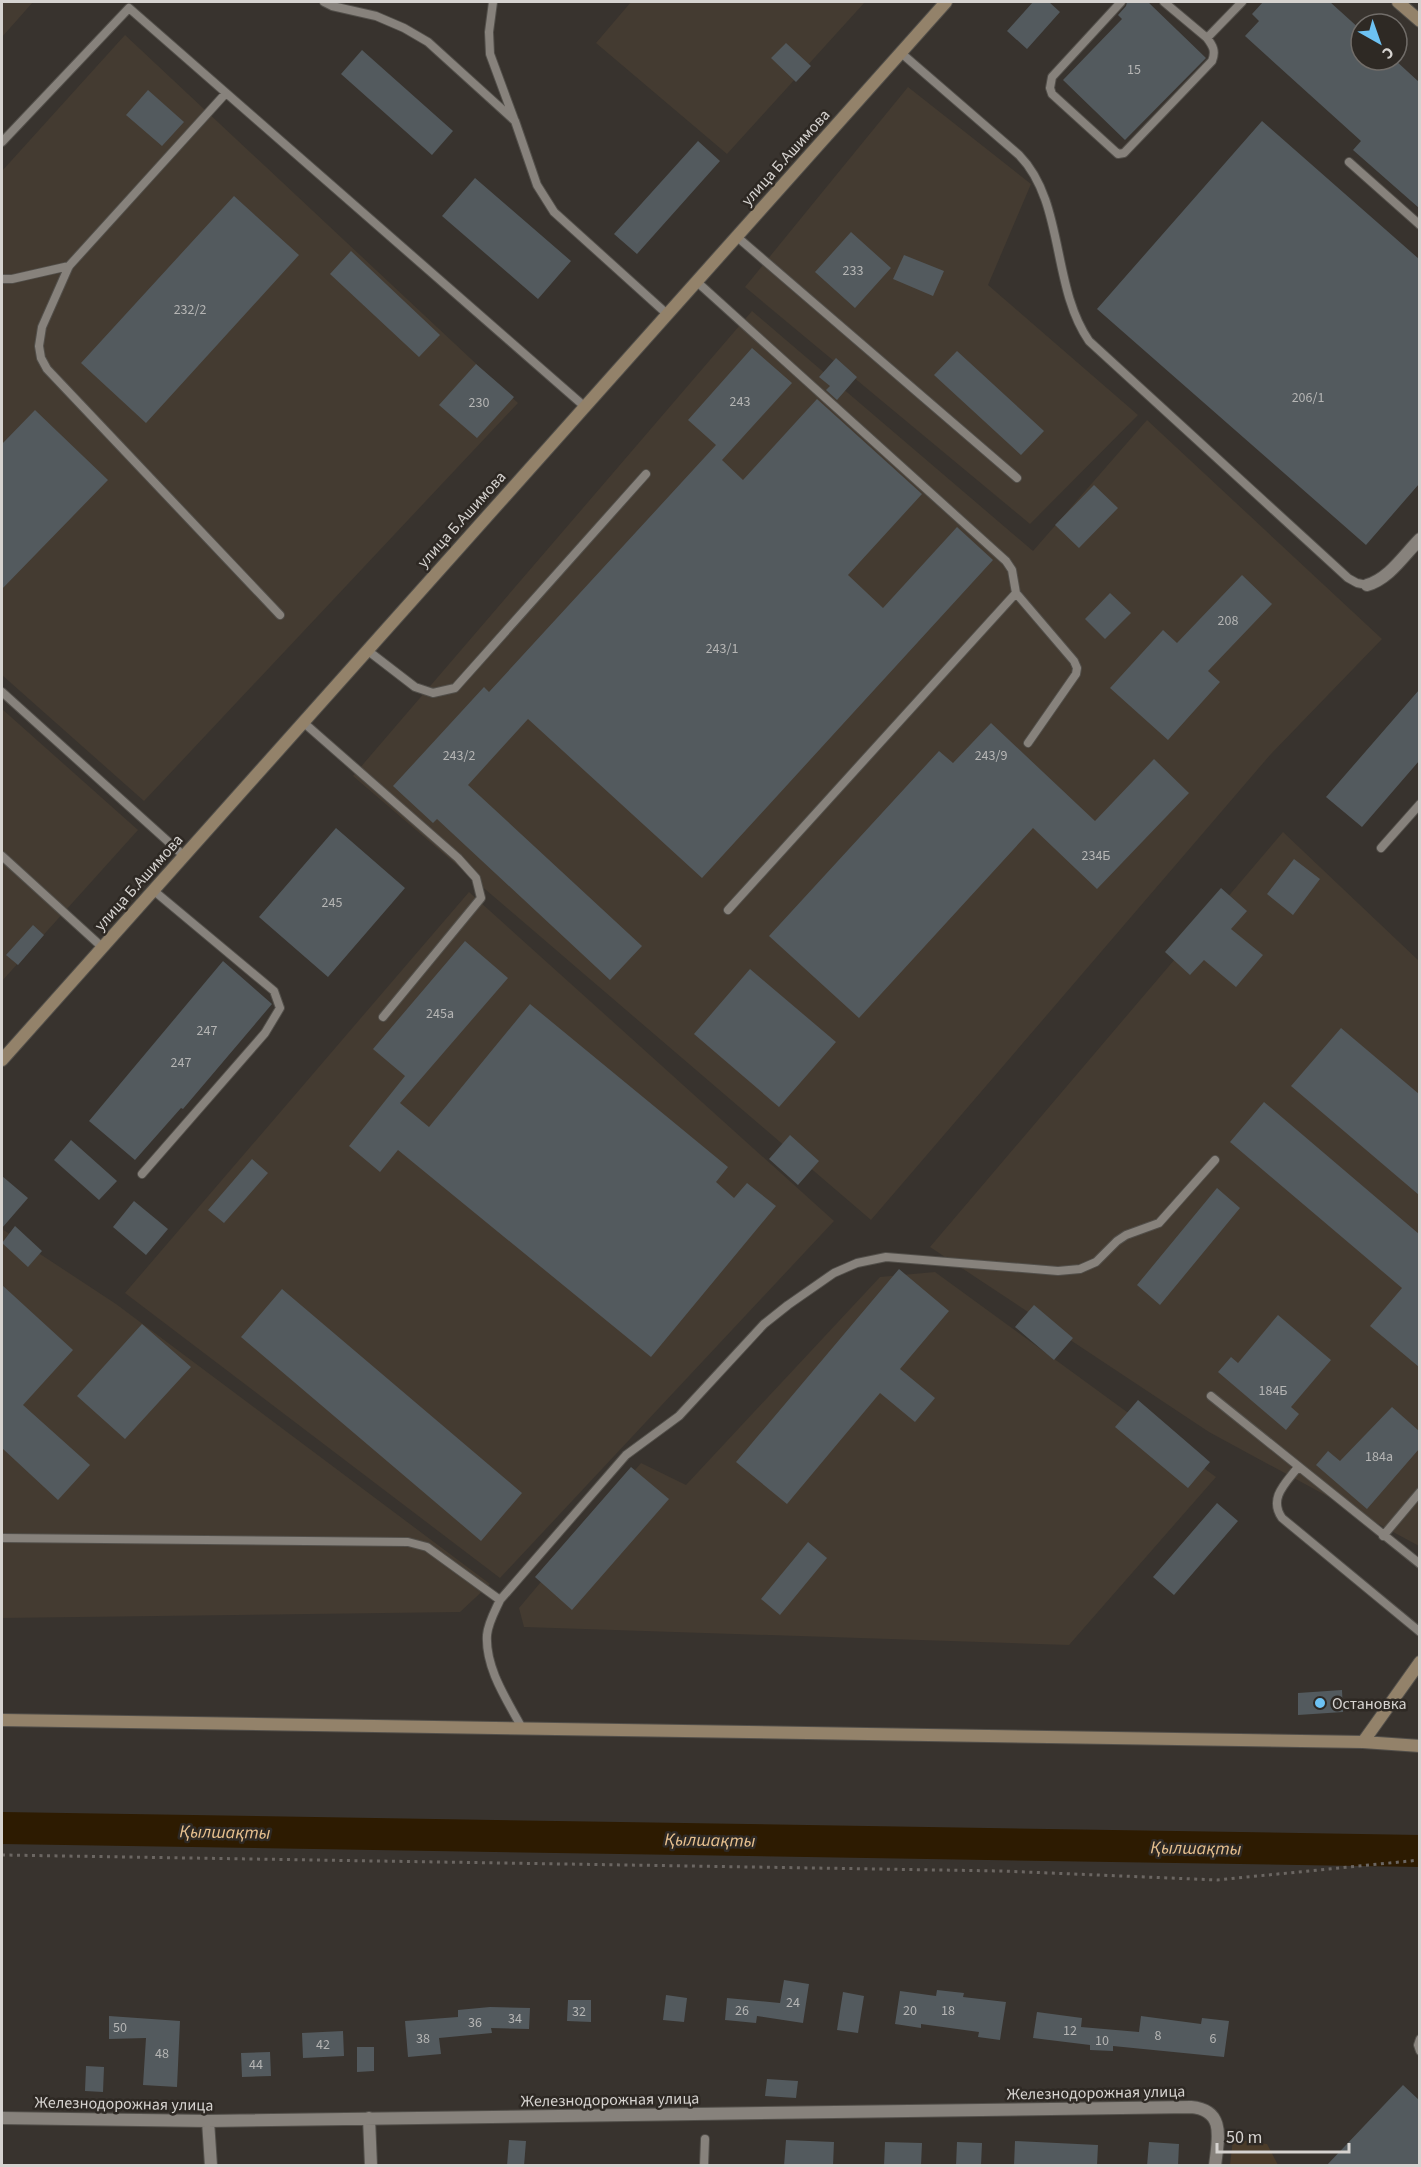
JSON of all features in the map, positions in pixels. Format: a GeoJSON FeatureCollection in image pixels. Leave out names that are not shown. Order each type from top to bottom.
{"type":"FeatureCollection","features":[{"type":"Feature","properties":{"kind":"street","name":"улица Б.Ашимова"},"geometry":{"type":"LineString","coordinates":[[2,1059],[946,2]]}},
{"type":"Feature","properties":{"kind":"street"},"geometry":{"type":"LineString","coordinates":[[1398,2],[1419,21]]}},
{"type":"Feature","properties":{"kind":"street"},"geometry":{"type":"LineString","coordinates":[[1367,585],[1377,583],[1419,539]]}},
{"type":"Feature","properties":{"kind":"street"},"geometry":{"type":"LineString","coordinates":[[1364,1742],[1419,1662]]}},
{"type":"Feature","properties":{"kind":"street"},"geometry":{"type":"LineString","coordinates":[[2,1720],[1364,1742],[1419,1746]]}},
{"type":"Feature","properties":{"kind":"street","name":"Железнодорожная улица"},"geometry":{"type":"LineString","coordinates":[[2,2118],[208,2121],[1191,2107],[1203,2108],[1215,2119],[1218,2138],[1215,2166]]}},
{"type":"Feature","properties":{"kind":"street"},"geometry":{"type":"LineString","coordinates":[[369,2118],[371,2166]]}},
{"type":"Feature","properties":{"kind":"street"},"geometry":{"type":"LineString","coordinates":[[208,2121],[211,2166]]}},
{"type":"Feature","properties":{"kind":"lane"},"geometry":{"type":"LineString","coordinates":[[324,2],[376,16],[428,42],[515,121]]}},
{"type":"Feature","properties":{"kind":"lane"},"geometry":{"type":"LineString","coordinates":[[493,2],[489,32],[490,54],[537,185],[554,212],[667,314]]}},
{"type":"Feature","properties":{"kind":"lane"},"geometry":{"type":"LineString","coordinates":[[1121,2],[1052,77],[1050,82],[1052,94],[1115,154],[1124,153],[1212,61],[1215,50],[1207,38],[1164,2]]}},
{"type":"Feature","properties":{"kind":"lane"},"geometry":{"type":"LineString","coordinates":[[1207,38],[1242,2]]}},
{"type":"Feature","properties":{"kind":"lane"},"geometry":{"type":"LineString","coordinates":[[2,142],[129,8],[584,406]]}},
{"type":"Feature","properties":{"kind":"lane"},"geometry":{"type":"LineString","coordinates":[[900,52],[1018,154],[1035,174],[1045,199],[1073,309],[1089,340],[1348,578],[1367,585]]}},
{"type":"Feature","properties":{"kind":"lane"},"geometry":{"type":"LineString","coordinates":[[226,93],[69,266],[42,327],[40,358],[47,369],[280,615]]}},
{"type":"Feature","properties":{"kind":"lane"},"geometry":{"type":"LineString","coordinates":[[1349,162],[1419,225]]}},
{"type":"Feature","properties":{"kind":"lane"},"geometry":{"type":"LineString","coordinates":[[736,237],[1017,478]]}},
{"type":"Feature","properties":{"kind":"lane"},"geometry":{"type":"LineString","coordinates":[[2,279],[12,279],[69,266]]}},
{"type":"Feature","properties":{"kind":"lane"},"geometry":{"type":"LineString","coordinates":[[696,281],[1006,561],[1012,570],[1016,593],[1074,661],[1077,668],[1076,674],[1028,743]]}},
{"type":"Feature","properties":{"kind":"lane"},"geometry":{"type":"LineString","coordinates":[[367,650],[415,687],[433,693],[455,688],[646,474]]}},
{"type":"Feature","properties":{"kind":"lane"},"geometry":{"type":"LineString","coordinates":[[728,910],[1016,593]]}},
{"type":"Feature","properties":{"kind":"lane"},"geometry":{"type":"LineString","coordinates":[[2,692],[183,855]]}},
{"type":"Feature","properties":{"kind":"lane"},"geometry":{"type":"LineString","coordinates":[[303,722],[458,858],[476,878],[481,898],[383,1017]]}},
{"type":"Feature","properties":{"kind":"lane"},"geometry":{"type":"LineString","coordinates":[[1381,848],[1419,804]]}},
{"type":"Feature","properties":{"kind":"lane"},"geometry":{"type":"LineString","coordinates":[[2,856],[102,947]]}},
{"type":"Feature","properties":{"kind":"lane"},"geometry":{"type":"LineString","coordinates":[[142,1174],[266,1033],[280,1008],[274,991],[153,890]]}},
{"type":"Feature","properties":{"kind":"lane"},"geometry":{"type":"LineString","coordinates":[[522,1728],[500,1686],[490,1658],[487,1636],[493,1614],[500,1600],[626,1455],[679,1416],[764,1324],[834,1273],[857,1263],[886,1257],[1058,1271],[1080,1269],[1096,1262],[1126,1235],[1160,1222],[1215,1160]]}},
{"type":"Feature","properties":{"kind":"lane"},"geometry":{"type":"LineString","coordinates":[[1211,1396],[1419,1564]]}},
{"type":"Feature","properties":{"kind":"lane"},"geometry":{"type":"LineString","coordinates":[[1298,1467],[1276,1500],[1276,1507],[1282,1518],[1419,1632]]}},
{"type":"Feature","properties":{"kind":"lane"},"geometry":{"type":"LineString","coordinates":[[1383,1536],[1419,1492]]}},
{"type":"Feature","properties":{"kind":"lane"},"geometry":{"type":"LineString","coordinates":[[2,1538],[408,1542],[427,1547],[500,1600]]}},
{"type":"Feature","properties":{"kind":"lane"},"geometry":{"type":"LineString","coordinates":[[1419,2039],[1419,2051]]}},
{"type":"Feature","properties":{"kind":"lane"},"geometry":{"type":"LineString","coordinates":[[704,2166],[705,2139]]}},
{"type":"Feature","properties":{"kind":"path"},"geometry":{"type":"LineString","coordinates":[[2,1855],[990,1870],[1217,1880],[1419,1860]]}},
{"type":"Feature","properties":{"kind":"shaded area"},"geometry":{"type":"Polygon","coordinates":[[[2,2],[33,2],[2,37],[2,2]]]}},
{"type":"Feature","properties":{"kind":"shaded area"},"geometry":{"type":"Polygon","coordinates":[[[631,2],[865,2],[727,154],[596,43],[631,2]]]}},
{"type":"Feature","properties":{"kind":"shaded area"},"geometry":{"type":"Polygon","coordinates":[[[125,35],[518,403],[144,801],[2,675],[2,171],[125,35]]]}},
{"type":"Feature","properties":{"kind":"shaded area"},"geometry":{"type":"Polygon","coordinates":[[[908,87],[1031,184],[988,285],[1138,415],[1030,524],[745,287],[908,87]]]}},
{"type":"Feature","properties":{"kind":"shaded area"},"geometry":{"type":"Polygon","coordinates":[[[752,311],[1033,551],[1147,420],[1382,639],[1270,755],[871,1220],[353,776],[752,311]]]}},
{"type":"Feature","properties":{"kind":"shaded area"},"geometry":{"type":"Polygon","coordinates":[[[2,709],[138,830],[2,981],[2,709]]]}},
{"type":"Feature","properties":{"kind":"shaded area"},"geometry":{"type":"Polygon","coordinates":[[[1283,832],[1419,961],[1419,1546],[1209,1432],[930,1247],[1283,832]]]}},
{"type":"Feature","properties":{"kind":"shaded area"},"geometry":{"type":"Polygon","coordinates":[[[469,892],[834,1221],[500,1578],[125,1293],[469,892]]]}},
{"type":"Feature","properties":{"kind":"shaded area"},"geometry":{"type":"Polygon","coordinates":[[[2,1229],[116,1304],[490,1584],[460,1612],[2,1618],[2,1229]]]}},
{"type":"Feature","properties":{"kind":"shaded area"},"geometry":{"type":"Polygon","coordinates":[[[935,1272],[1216,1477],[1069,1645],[524,1627],[519,1608],[641,1463],[686,1485],[880,1277],[935,1272]]]}},
{"type":"Feature","properties":{"kind":"shaded area"},"geometry":{"type":"Polygon","coordinates":[[[1233,2139],[1267,2144],[1278,2165],[1230,2165],[1233,2139]]]}},
{"type":"Feature","properties":{"kind":"building"},"geometry":{"type":"Polygon","coordinates":[[[1033,2],[1049,2],[1060,12],[1027,49],[1007,31],[1033,2]]]}},
{"type":"Feature","properties":{"kind":"building"},"geometry":{"type":"Polygon","coordinates":[[[1127,2],[1148,2],[1206,58],[1125,140],[1063,80],[1122,19],[1118,15],[1127,2]]]}},
{"type":"Feature","properties":{"kind":"building"},"geometry":{"type":"Polygon","coordinates":[[[1263,2],[1330,2],[1349,19],[1349,72],[1408,72],[1419,82],[1419,208],[1353,150],[1361,141],[1245,36],[1259,21],[1252,14],[1263,2]]]}},
{"type":"Feature","properties":{"kind":"building"},"geometry":{"type":"Polygon","coordinates":[[[786,43],[811,66],[796,82],[771,58],[786,43]]]}},
{"type":"Feature","properties":{"kind":"building"},"geometry":{"type":"Polygon","coordinates":[[[362,50],[453,131],[432,155],[341,74],[362,50]]]}},
{"type":"Feature","properties":{"kind":"building"},"geometry":{"type":"Polygon","coordinates":[[[148,90],[184,122],[162,146],[126,115],[148,90]]]}},
{"type":"Feature","properties":{"kind":"building"},"geometry":{"type":"Polygon","coordinates":[[[1262,121],[1419,259],[1419,484],[1366,545],[1097,309],[1262,121]]]}},
{"type":"Feature","properties":{"kind":"building"},"geometry":{"type":"Polygon","coordinates":[[[698,141],[720,161],[637,254],[614,234],[698,141]]]}},
{"type":"Feature","properties":{"kind":"building"},"geometry":{"type":"Polygon","coordinates":[[[475,178],[571,261],[538,299],[442,216],[475,178]]]}},
{"type":"Feature","properties":{"kind":"building"},"geometry":{"type":"Polygon","coordinates":[[[234,196],[299,255],[146,423],[81,363],[234,196]]]}},
{"type":"Feature","properties":{"kind":"building"},"geometry":{"type":"Polygon","coordinates":[[[851,232],[891,268],[855,308],[815,272],[851,232]]]}},
{"type":"Feature","properties":{"kind":"building"},"geometry":{"type":"Polygon","coordinates":[[[351,251],[440,335],[419,357],[330,274],[351,251]]]}},
{"type":"Feature","properties":{"kind":"building"},"geometry":{"type":"Polygon","coordinates":[[[904,255],[944,271],[933,296],[893,279],[904,255]]]}},
{"type":"Feature","properties":{"kind":"building"},"geometry":{"type":"Polygon","coordinates":[[[752,348],[792,383],[722,460],[743,480],[817,399],[922,494],[848,575],[883,608],[957,527],[993,560],[702,878],[528,719],[468,785],[642,946],[610,980],[437,819],[433,823],[393,786],[484,687],[489,692],[716,445],[688,420],[752,348]]]}},
{"type":"Feature","properties":{"kind":"building"},"geometry":{"type":"Polygon","coordinates":[[[957,351],[1044,431],[1021,455],[934,375],[957,351]]]}},
{"type":"Feature","properties":{"kind":"building"},"geometry":{"type":"Polygon","coordinates":[[[836,358],[857,377],[837,400],[826,390],[830,386],[819,377],[836,358]]]}},
{"type":"Feature","properties":{"kind":"building"},"geometry":{"type":"Polygon","coordinates":[[[476,364],[514,397],[477,438],[439,405],[476,364]]]}},
{"type":"Feature","properties":{"kind":"building"},"geometry":{"type":"Polygon","coordinates":[[[35,410],[108,480],[2,589],[2,444],[35,410]]]}},
{"type":"Feature","properties":{"kind":"building"},"geometry":{"type":"Polygon","coordinates":[[[1094,485],[1118,508],[1079,548],[1055,525],[1094,485]]]}},
{"type":"Feature","properties":{"kind":"building"},"geometry":{"type":"Polygon","coordinates":[[[1242,575],[1272,604],[1208,671],[1220,682],[1168,740],[1110,688],[1163,630],[1177,643],[1242,575]]]}},
{"type":"Feature","properties":{"kind":"building"},"geometry":{"type":"Polygon","coordinates":[[[1110,593],[1131,613],[1105,639],[1085,619],[1110,593]]]}},
{"type":"Feature","properties":{"kind":"building"},"geometry":{"type":"Polygon","coordinates":[[[1419,690],[1419,761],[1362,827],[1326,797],[1419,690]]]}},
{"type":"Feature","properties":{"kind":"building"},"geometry":{"type":"Polygon","coordinates":[[[991,723],[1095,821],[1154,759],[1189,793],[1097,889],[1033,828],[859,1018],[769,936],[939,751],[953,763],[991,723]]]}},
{"type":"Feature","properties":{"kind":"building"},"geometry":{"type":"Polygon","coordinates":[[[336,828],[405,888],[328,977],[259,917],[336,828]]]}},
{"type":"Feature","properties":{"kind":"building"},"geometry":{"type":"Polygon","coordinates":[[[1294,859],[1320,879],[1293,915],[1267,894],[1294,859]]]}},
{"type":"Feature","properties":{"kind":"building"},"geometry":{"type":"Polygon","coordinates":[[[1221,888],[1247,911],[1231,929],[1263,955],[1236,987],[1204,960],[1190,975],[1165,952],[1221,888]]]}},
{"type":"Feature","properties":{"kind":"building"},"geometry":{"type":"Polygon","coordinates":[[[33,925],[44,935],[18,965],[6,955],[33,925]]]}},
{"type":"Feature","properties":{"kind":"building"},"geometry":{"type":"Polygon","coordinates":[[[465,941],[508,978],[400,1103],[429,1127],[530,1004],[728,1167],[716,1182],[734,1198],[747,1183],[776,1206],[651,1357],[398,1150],[380,1172],[349,1146],[405,1076],[373,1049],[465,941]]]}},
{"type":"Feature","properties":{"kind":"building"},"geometry":{"type":"Polygon","coordinates":[[[223,961],[272,1004],[183,1109],[181,1108],[135,1160],[89,1121],[223,961]]]}},
{"type":"Feature","properties":{"kind":"building"},"geometry":{"type":"Polygon","coordinates":[[[750,969],[836,1042],[779,1107],[694,1034],[750,969]]]}},
{"type":"Feature","properties":{"kind":"building"},"geometry":{"type":"Polygon","coordinates":[[[1341,1028],[1419,1094],[1419,1195],[1291,1086],[1341,1028]]]}},
{"type":"Feature","properties":{"kind":"building"},"geometry":{"type":"Polygon","coordinates":[[[1264,1102],[1419,1234],[1419,1367],[1370,1326],[1402,1288],[1230,1142],[1264,1102]]]}},
{"type":"Feature","properties":{"kind":"building"},"geometry":{"type":"Polygon","coordinates":[[[790,1135],[819,1161],[798,1185],[769,1159],[790,1135]]]}},
{"type":"Feature","properties":{"kind":"building"},"geometry":{"type":"Polygon","coordinates":[[[71,1140],[117,1181],[99,1200],[54,1160],[71,1140]]]}},
{"type":"Feature","properties":{"kind":"building"},"geometry":{"type":"Polygon","coordinates":[[[252,1159],[268,1173],[224,1223],[208,1210],[252,1159]]]}},
{"type":"Feature","properties":{"kind":"building"},"geometry":{"type":"Polygon","coordinates":[[[2,1176],[28,1198],[2,1228],[2,1176]]]}},
{"type":"Feature","properties":{"kind":"building"},"geometry":{"type":"Polygon","coordinates":[[[1217,1188],[1240,1208],[1160,1305],[1137,1285],[1217,1188]]]}},
{"type":"Feature","properties":{"kind":"building"},"geometry":{"type":"Polygon","coordinates":[[[134,1201],[168,1229],[146,1255],[113,1227],[134,1201]]]}},
{"type":"Feature","properties":{"kind":"building"},"geometry":{"type":"Polygon","coordinates":[[[15,1226],[42,1251],[28,1267],[2,1243],[15,1226]]]}},
{"type":"Feature","properties":{"kind":"building"},"geometry":{"type":"Polygon","coordinates":[[[899,1269],[949,1311],[900,1369],[935,1398],[915,1422],[880,1393],[787,1504],[736,1462],[899,1269]]]}},
{"type":"Feature","properties":{"kind":"building"},"geometry":{"type":"Polygon","coordinates":[[[2,1285],[73,1350],[23,1405],[90,1465],[58,1500],[2,1448],[2,1285]]]}},
{"type":"Feature","properties":{"kind":"building"},"geometry":{"type":"Polygon","coordinates":[[[282,1289],[522,1493],[481,1541],[241,1337],[282,1289]]]}},
{"type":"Feature","properties":{"kind":"building"},"geometry":{"type":"Polygon","coordinates":[[[1034,1305],[1073,1338],[1054,1360],[1015,1327],[1034,1305]]]}},
{"type":"Feature","properties":{"kind":"building"},"geometry":{"type":"Polygon","coordinates":[[[1278,1315],[1331,1360],[1291,1407],[1299,1414],[1286,1430],[1218,1372],[1231,1357],[1238,1363],[1278,1315]]]}},
{"type":"Feature","properties":{"kind":"building"},"geometry":{"type":"Polygon","coordinates":[[[142,1324],[191,1367],[125,1439],[77,1396],[142,1324]]]}},
{"type":"Feature","properties":{"kind":"building"},"geometry":{"type":"Polygon","coordinates":[[[1138,1400],[1210,1462],[1188,1488],[1115,1427],[1138,1400]]]}},
{"type":"Feature","properties":{"kind":"building"},"geometry":{"type":"Polygon","coordinates":[[[1392,1407],[1419,1431],[1419,1449],[1367,1509],[1316,1465],[1328,1451],[1340,1461],[1392,1407]]]}},
{"type":"Feature","properties":{"kind":"building"},"geometry":{"type":"Polygon","coordinates":[[[631,1467],[669,1499],[572,1610],[535,1577],[631,1467]]]}},
{"type":"Feature","properties":{"kind":"building"},"geometry":{"type":"Polygon","coordinates":[[[1217,1503],[1238,1521],[1174,1595],[1153,1577],[1217,1503]]]}},
{"type":"Feature","properties":{"kind":"building"},"geometry":{"type":"Polygon","coordinates":[[[808,1542],[827,1558],[780,1615],[761,1599],[808,1542]]]}},
{"type":"Feature","properties":{"kind":"building","name":"Остановка"},"geometry":{"type":"Polygon","coordinates":[[[1342,1690],[1343,1712],[1298,1715],[1298,1693],[1342,1690]]]}},
{"type":"Feature","properties":{"kind":"building"},"geometry":{"type":"Polygon","coordinates":[[[784,1980],[809,1984],[803,2023],[757,2016],[756,2023],[725,2020],[727,1998],[780,2003],[784,1980]]]}},
{"type":"Feature","properties":{"kind":"building"},"geometry":{"type":"Polygon","coordinates":[[[937,1990],[964,1993],[963,1997],[1006,2002],[1000,2040],[978,2037],[979,2032],[921,2024],[921,2028],[895,2024],[900,1991],[936,1996],[937,1990]]]}},
{"type":"Feature","properties":{"kind":"building"},"geometry":{"type":"Polygon","coordinates":[[[843,1992],[864,1996],[858,2033],[837,2030],[843,1992]]]}},
{"type":"Feature","properties":{"kind":"building"},"geometry":{"type":"Polygon","coordinates":[[[666,1995],[687,1998],[684,2022],[663,2020],[666,1995]]]}},
{"type":"Feature","properties":{"kind":"building"},"geometry":{"type":"Polygon","coordinates":[[[568,2000],[591,2000],[591,2022],[567,2021],[568,2000]]]}},
{"type":"Feature","properties":{"kind":"building"},"geometry":{"type":"Polygon","coordinates":[[[490,2007],[530,2008],[529,2029],[491,2028],[492,2033],[439,2038],[441,2054],[408,2057],[405,2021],[458,2017],[458,2010],[490,2007]]]}},
{"type":"Feature","properties":{"kind":"building"},"geometry":{"type":"Polygon","coordinates":[[[1037,2012],[1082,2018],[1081,2027],[1139,2032],[1141,2016],[1201,2024],[1202,2018],[1229,2021],[1224,2057],[1113,2046],[1113,2051],[1090,2050],[1090,2045],[1033,2038],[1037,2012]]]}},
{"type":"Feature","properties":{"kind":"building"},"geometry":{"type":"Polygon","coordinates":[[[109,2016],[180,2021],[177,2087],[143,2085],[146,2038],[109,2039],[109,2016]]]}},
{"type":"Feature","properties":{"kind":"building"},"geometry":{"type":"Polygon","coordinates":[[[343,2031],[344,2056],[303,2058],[302,2033],[343,2031]]]}},
{"type":"Feature","properties":{"kind":"building"},"geometry":{"type":"Polygon","coordinates":[[[357,2047],[374,2047],[374,2071],[357,2072],[357,2047]]]}},
{"type":"Feature","properties":{"kind":"building"},"geometry":{"type":"Polygon","coordinates":[[[270,2052],[271,2076],[242,2077],[241,2053],[270,2052]]]}},
{"type":"Feature","properties":{"kind":"building"},"geometry":{"type":"Polygon","coordinates":[[[86,2066],[104,2067],[103,2092],[85,2091],[86,2066]]]}},
{"type":"Feature","properties":{"kind":"building"},"geometry":{"type":"Polygon","coordinates":[[[767,2079],[798,2081],[796,2098],[765,2096],[767,2079]]]}},
{"type":"Feature","properties":{"kind":"building"},"geometry":{"type":"Polygon","coordinates":[[[1403,2085],[1419,2100],[1419,2166],[1326,2166],[1403,2085]]]}},
{"type":"Feature","properties":{"kind":"building"},"geometry":{"type":"Polygon","coordinates":[[[509,2140],[526,2141],[524,2166],[507,2166],[509,2140]]]}},
{"type":"Feature","properties":{"kind":"building"},"geometry":{"type":"Polygon","coordinates":[[[786,2140],[834,2142],[833,2166],[784,2166],[786,2140]]]}},
{"type":"Feature","properties":{"kind":"building"},"geometry":{"type":"Polygon","coordinates":[[[1015,2141],[1098,2145],[1097,2166],[1014,2166],[1015,2141]]]}},
{"type":"Feature","properties":{"kind":"building"},"geometry":{"type":"Polygon","coordinates":[[[885,2142],[922,2143],[921,2166],[884,2166],[885,2142]]]}},
{"type":"Feature","properties":{"kind":"building"},"geometry":{"type":"Polygon","coordinates":[[[957,2142],[982,2143],[981,2166],[956,2166],[957,2142]]]}},
{"type":"Feature","properties":{"kind":"building"},"geometry":{"type":"Polygon","coordinates":[[[1149,2142],[1179,2144],[1178,2166],[1147,2166],[1149,2142]]]}},
{"type":"Feature","properties":{"kind":"waterway","name":"Қылшақты"},"geometry":{"type":"LineString","coordinates":[[2,1828],[1420,1851]]}},
{"type":"Feature","properties":{"kind":"place","name":"Остановка"},"geometry":{"type":"Point","coordinates":[1320,1703]}}]}
